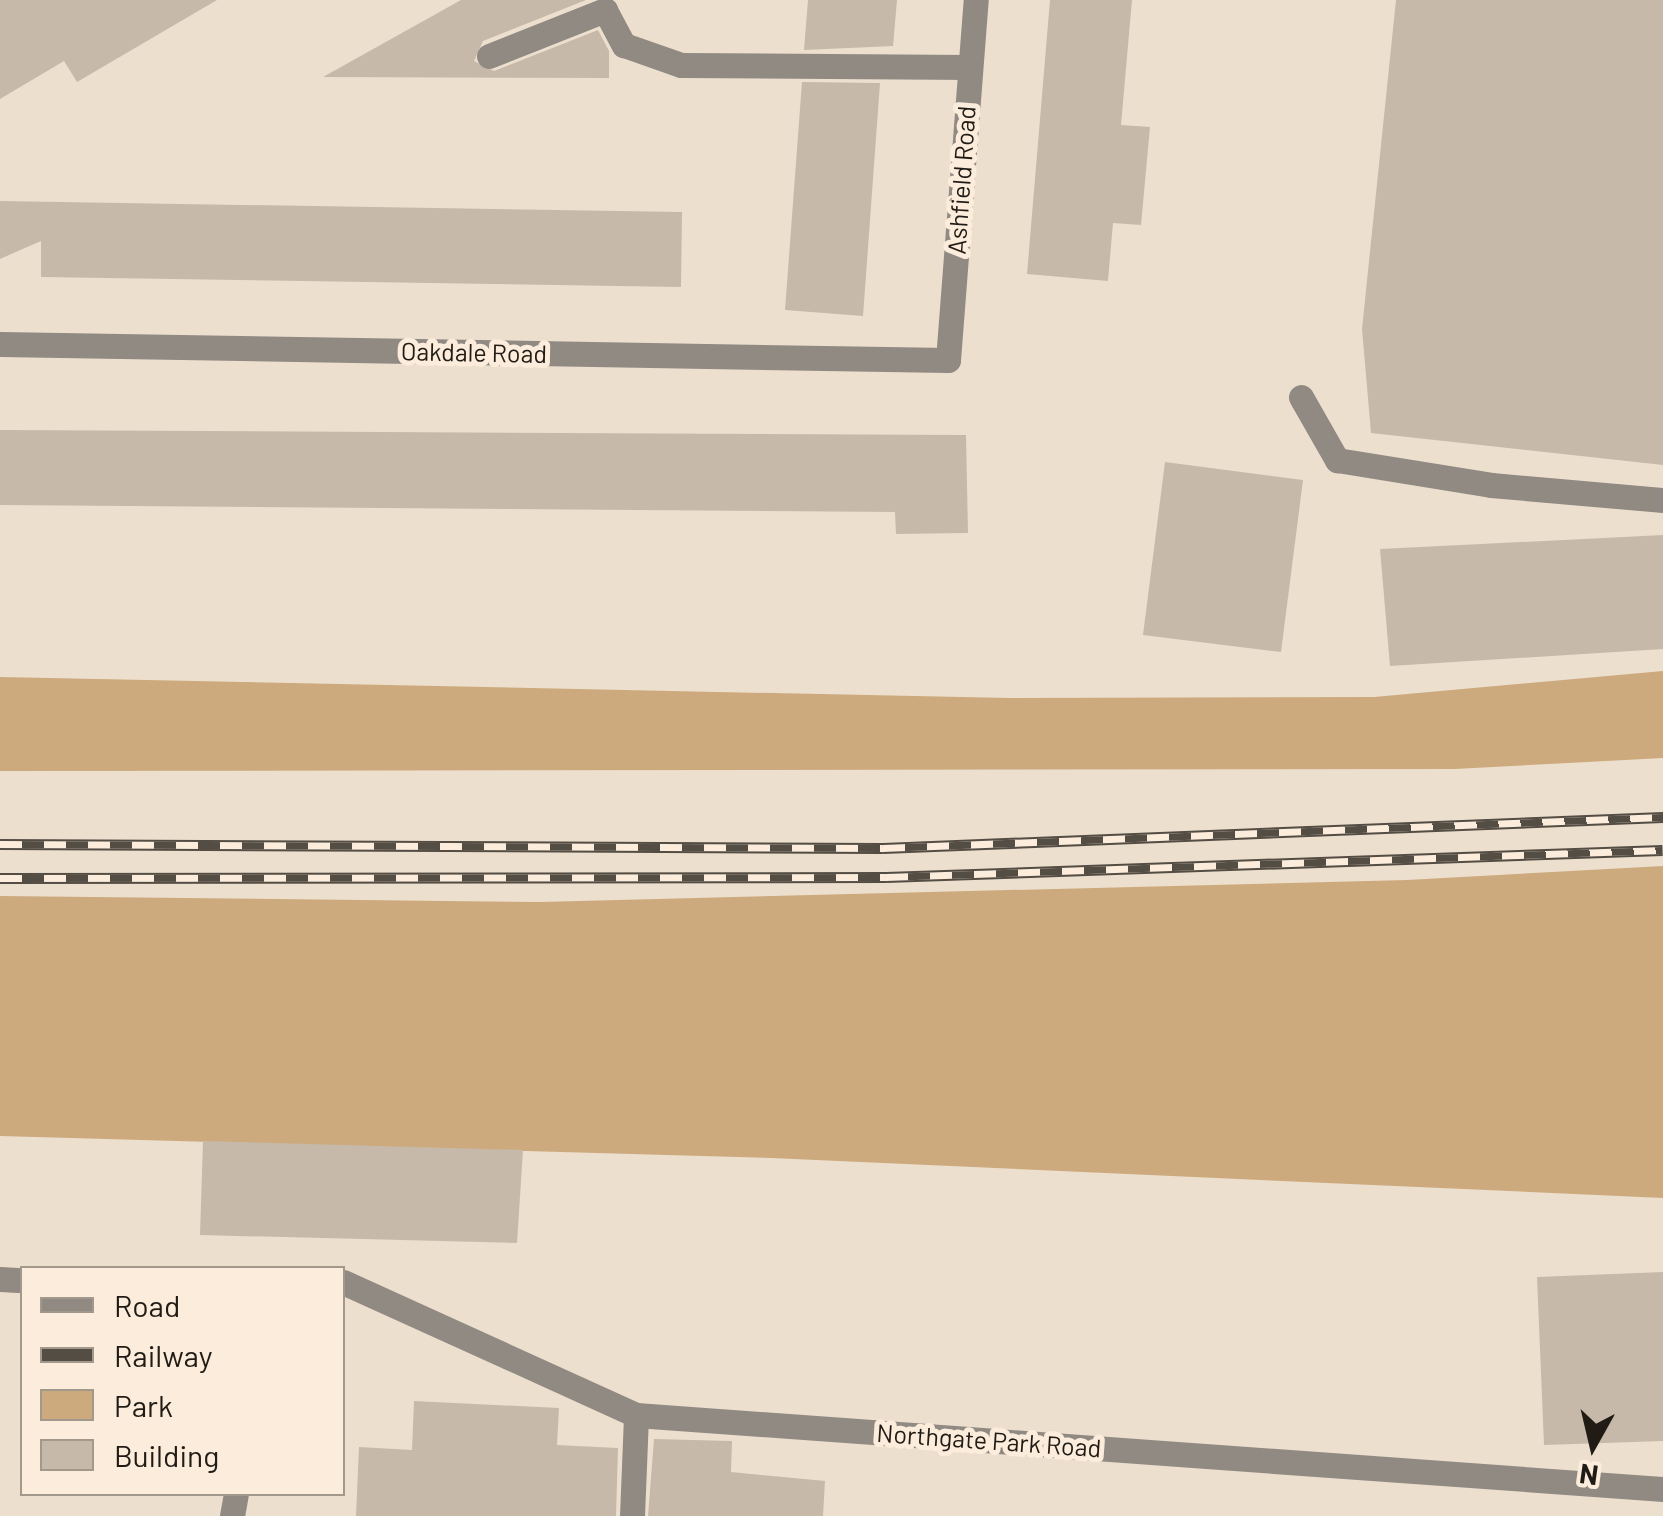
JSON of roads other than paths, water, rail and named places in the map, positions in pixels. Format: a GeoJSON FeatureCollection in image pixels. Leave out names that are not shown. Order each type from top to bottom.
{"type":"FeatureCollection","features":[{"type":"Feature","properties":{"kind":"street","name":"Ashfield Road"},"geometry":{"type":"LineString","coordinates":[[948,360],[976,0]]}},
{"type":"Feature","properties":{"kind":"street"},"geometry":{"type":"LineString","coordinates":[[489,56],[604,10],[624,45],[681,65],[970,67]]}},
{"type":"Feature","properties":{"kind":"street","name":"Oakdale Road"},"geometry":{"type":"LineString","coordinates":[[0,344],[948,360]]}},
{"type":"Feature","properties":{"kind":"street"},"geometry":{"type":"LineString","coordinates":[[1301,396],[1337,460],[1491,484],[1663,500]]}},
{"type":"Feature","properties":{"kind":"street","name":"Northgate Park Road"},"geometry":{"type":"LineString","coordinates":[[345,1283],[636,1415],[1663,1489]]}},
{"type":"Feature","properties":{"kind":"street"},"geometry":{"type":"LineString","coordinates":[[632,1516],[636,1415]]}},
{"type":"Feature","properties":{"kind":"railway"},"geometry":{"type":"LineString","coordinates":[[0,844],[883,848],[1663,817]]}},
{"type":"Feature","properties":{"kind":"railway"},"geometry":{"type":"LineString","coordinates":[[0,878],[886,877],[1663,850]]}}]}
